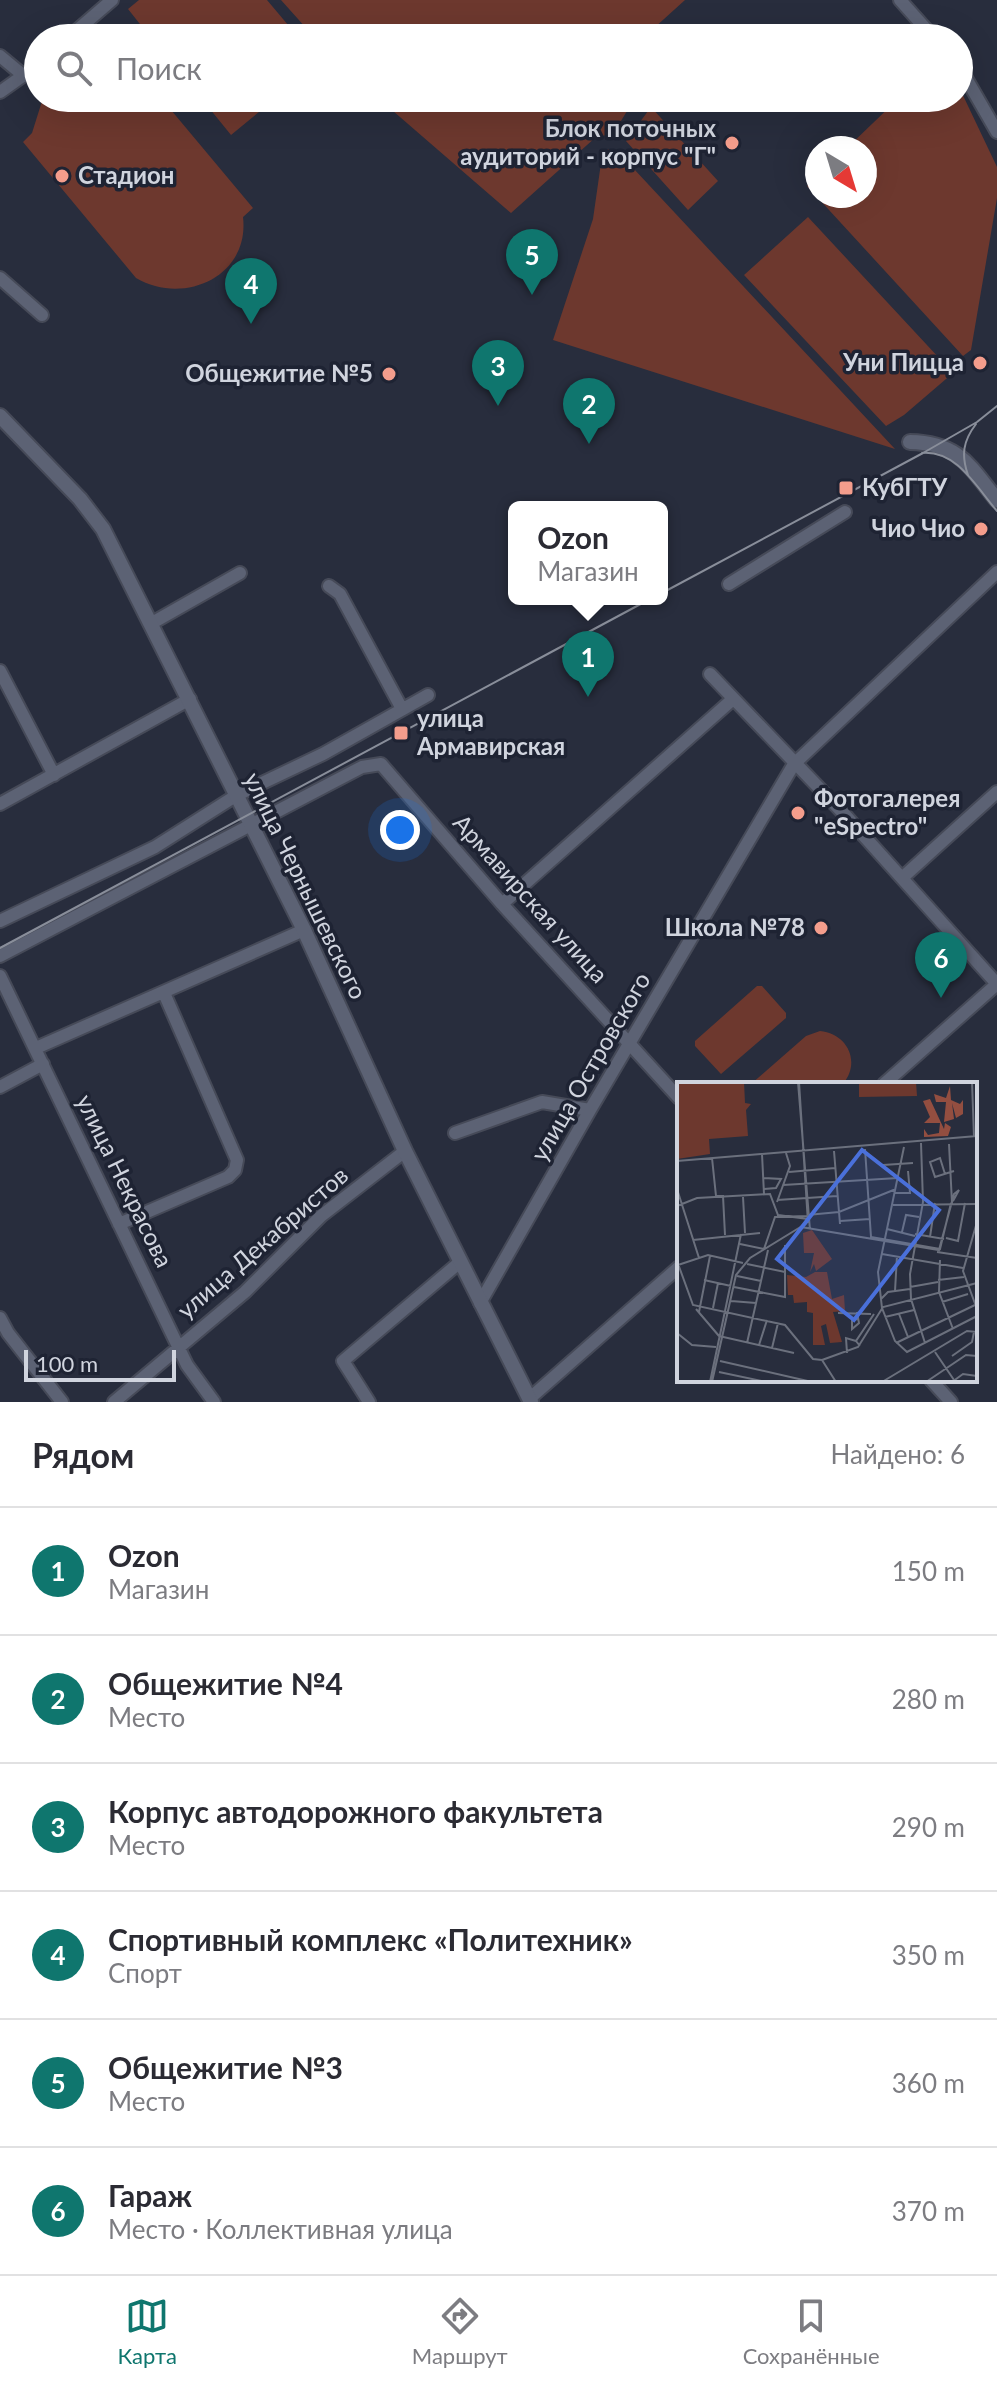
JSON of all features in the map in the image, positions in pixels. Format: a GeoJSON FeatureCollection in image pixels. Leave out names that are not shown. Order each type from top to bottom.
{"type":"FeatureCollection","features":[{"type":"Feature","properties":{"kind":"street"},"geometry":{"type":"LineString","coordinates":[[84,24],[112,0]]}},
{"type":"Feature","properties":{"kind":"street"},"geometry":{"type":"LineString","coordinates":[[900,0],[921,24]]}},
{"type":"Feature","properties":{"kind":"street"},"geometry":{"type":"LineString","coordinates":[[0,56],[24,76],[0,92]]}},
{"type":"Feature","properties":{"kind":"street"},"geometry":{"type":"LineString","coordinates":[[973,90],[997,132]]}},
{"type":"Feature","properties":{"kind":"street"},"geometry":{"type":"LineString","coordinates":[[0,278],[42,315]]}},
{"type":"Feature","properties":{"kind":"street","name":"улица Чернышевского"},"geometry":{"type":"LineString","coordinates":[[0,416],[80,499],[103,529],[304,930],[405,1151],[530,1400]]}},
{"type":"Feature","properties":{"kind":"street"},"geometry":{"type":"LineString","coordinates":[[910,442],[927,443],[955,453],[970,464],[997,500]]}},
{"type":"Feature","properties":{"kind":"street"},"geometry":{"type":"LineString","coordinates":[[729,584],[845,512]]}},
{"type":"Feature","properties":{"kind":"street","name":"улица Островского"},"geometry":{"type":"LineString","coordinates":[[480,1303],[794,764],[997,572]]}},
{"type":"Feature","properties":{"kind":"street"},"geometry":{"type":"LineString","coordinates":[[152,623],[240,573]]}},
{"type":"Feature","properties":{"kind":"street"},"geometry":{"type":"LineString","coordinates":[[329,586],[340,594],[402,709]]}},
{"type":"Feature","properties":{"kind":"street"},"geometry":{"type":"LineString","coordinates":[[0,671],[54,775]]}},
{"type":"Feature","properties":{"kind":"street"},"geometry":{"type":"LineString","coordinates":[[710,674],[817,785],[997,984],[886,1082]]}},
{"type":"Feature","properties":{"kind":"street"},"geometry":{"type":"LineString","coordinates":[[0,921],[155,847],[237,795],[323,754],[428,695]]}},
{"type":"Feature","properties":{"kind":"street"},"geometry":{"type":"LineString","coordinates":[[0,804],[190,699]]}},
{"type":"Feature","properties":{"kind":"street"},"geometry":{"type":"LineString","coordinates":[[502,904],[733,699]]}},
{"type":"Feature","properties":{"kind":"street","name":"Армавирская улица"},"geometry":{"type":"LineString","coordinates":[[251,823],[362,767],[381,764],[502,904],[677,1096]]}},
{"type":"Feature","properties":{"kind":"street"},"geometry":{"type":"LineString","coordinates":[[902,878],[997,792]]}},
{"type":"Feature","properties":{"kind":"street"},"geometry":{"type":"LineString","coordinates":[[0,956],[251,823]]}},
{"type":"Feature","properties":{"kind":"street"},"geometry":{"type":"LineString","coordinates":[[36,1048],[304,930]]}},
{"type":"Feature","properties":{"kind":"street","name":"улица Некрасова"},"geometry":{"type":"LineString","coordinates":[[0,976],[187,1365],[214,1402]]}},
{"type":"Feature","properties":{"kind":"street"},"geometry":{"type":"LineString","coordinates":[[119,1224],[228,1177],[235,1170],[237,1160],[164,993]]}},
{"type":"Feature","properties":{"kind":"street"},"geometry":{"type":"LineString","coordinates":[[0,1087],[43,1064]]}},
{"type":"Feature","properties":{"kind":"street"},"geometry":{"type":"LineString","coordinates":[[455,1133],[542,1102],[590,1110]]}},
{"type":"Feature","properties":{"kind":"street","name":"улица Декабристов"},"geometry":{"type":"LineString","coordinates":[[114,1402],[245,1292],[321,1216],[405,1151]]}},
{"type":"Feature","properties":{"kind":"street"},"geometry":{"type":"LineString","coordinates":[[369,1402],[343,1361],[460,1262]]}},
{"type":"Feature","properties":{"kind":"street"},"geometry":{"type":"LineString","coordinates":[[530,1400],[677,1269]]}},
{"type":"Feature","properties":{"kind":"street"},"geometry":{"type":"LineString","coordinates":[[0,1318],[8,1333],[62,1402]]}},
{"type":"Feature","properties":{"kind":"street"},"geometry":{"type":"LineString","coordinates":[[933,1382],[951,1402]]}},
{"type":"Feature","properties":{"kind":"shaded area"},"geometry":{"type":"Polygon","coordinates":[[[139,0],[267,0],[287,24],[140,24],[128,9],[139,0]]]}},
{"type":"Feature","properties":{"kind":"shaded area"},"geometry":{"type":"Polygon","coordinates":[[[281,0],[685,0],[658,24],[302,24],[281,0]]]}},
{"type":"Feature","properties":{"kind":"shaded area"},"geometry":{"type":"Polygon","coordinates":[[[39,112],[173,112],[253,208],[243,217],[242,238],[236,256],[225,270],[192,287],[174,289],[154,286],[136,278],[23,142],[32,133],[39,112]]]}},
{"type":"Feature","properties":{"kind":"shaded area"},"geometry":{"type":"Polygon","coordinates":[[[212,112],[259,112],[231,135],[212,112]]]}},
{"type":"Feature","properties":{"kind":"shaded area"},"geometry":{"type":"Polygon","coordinates":[[[394,112],[626,112],[613,134],[596,137],[511,213],[394,112]]]}},
{"type":"Feature","properties":{"kind":"shaded area"},"geometry":{"type":"Polygon","coordinates":[[[647,112],[656,112],[718,181],[688,210],[626,141],[647,112]]]}},
{"type":"Feature","properties":{"kind":"shaded area"},"geometry":{"type":"Polygon","coordinates":[[[884,112],[971,112],[997,167],[997,198],[971,350],[963,356],[827,208],[877,208],[877,136],[859,136],[884,112]]]}},
{"type":"Feature","properties":{"kind":"shaded area"},"geometry":{"type":"Polygon","coordinates":[[[608,149],[620,154],[895,449],[553,340],[593,219],[602,156],[608,149]]]}},
{"type":"Feature","properties":{"kind":"shaded area"},"geometry":{"type":"Polygon","coordinates":[[[808,217],[953,373],[904,415],[886,426],[744,275],[808,217]]]}},
{"type":"Feature","properties":{"kind":"shaded area"},"geometry":{"type":"Polygon","coordinates":[[[757,986],[762,986],[786,1013],[786,1018],[721,1074],[695,1046],[695,1041],[757,986]]]}},
{"type":"Feature","properties":{"kind":"shaded area"},"geometry":{"type":"Polygon","coordinates":[[[820,1031],[838,1037],[844,1043],[851,1058],[851,1067],[844,1082],[753,1082],[806,1036],[820,1031]]]}},
{"type":"Feature","properties":{"kind":"tram line"},"geometry":{"type":"LineString","coordinates":[[668,590],[923,453],[977,422],[997,406]]}},
{"type":"Feature","properties":{"kind":"tram line"},"geometry":{"type":"LineString","coordinates":[[968,475],[964,448],[976,424]]}},
{"type":"Feature","properties":{"kind":"tram line"},"geometry":{"type":"LineString","coordinates":[[922,453],[946,457],[956,464],[997,511]]}},
{"type":"Feature","properties":{"kind":"tram line"},"geometry":{"type":"LineString","coordinates":[[0,948],[639,605]]}},
{"type":"Feature","properties":{"kind":"place","name":"Блок поточных аудиторий - корпус \"Г\""},"geometry":{"type":"Point","coordinates":[732,143]}},
{"type":"Feature","properties":{"kind":"place","name":"Стадион"},"geometry":{"type":"Point","coordinates":[62,176]}},
{"type":"Feature","properties":{"kind":"place","name":"Общежитие №3"},"geometry":{"type":"Point","coordinates":[532,295]}},
{"type":"Feature","properties":{"kind":"place","name":"Спортивный комплекс «Политехник»"},"geometry":{"type":"Point","coordinates":[251,324]}},
{"type":"Feature","properties":{"kind":"place","name":"Уни Пицца"},"geometry":{"type":"Point","coordinates":[980,363]}},
{"type":"Feature","properties":{"kind":"place","name":"Общежитие №5"},"geometry":{"type":"Point","coordinates":[389,374]}},
{"type":"Feature","properties":{"kind":"place","name":"Корпус автодорожного факультета"},"geometry":{"type":"Point","coordinates":[498,406]}},
{"type":"Feature","properties":{"kind":"place","name":"Общежитие №4"},"geometry":{"type":"Point","coordinates":[589,444]}},
{"type":"Feature","properties":{"kind":"place","name":"КубГТУ"},"geometry":{"type":"Point","coordinates":[846,488]}},
{"type":"Feature","properties":{"kind":"place","name":"Чио Чио"},"geometry":{"type":"Point","coordinates":[981,529]}},
{"type":"Feature","properties":{"kind":"place","name":"Ozon"},"geometry":{"type":"Point","coordinates":[588,697]}},
{"type":"Feature","properties":{"kind":"place","name":"улица Армавирская"},"geometry":{"type":"Point","coordinates":[401,733]}},
{"type":"Feature","properties":{"kind":"place","name":"Фотогалерея \"eSpectro\""},"geometry":{"type":"Point","coordinates":[798,813]}},
{"type":"Feature","properties":{"kind":"place","name":"Школа №78"},"geometry":{"type":"Point","coordinates":[821,928]}},
{"type":"Feature","properties":{"kind":"place","name":"Гараж"},"geometry":{"type":"Point","coordinates":[941,998]}}]}
